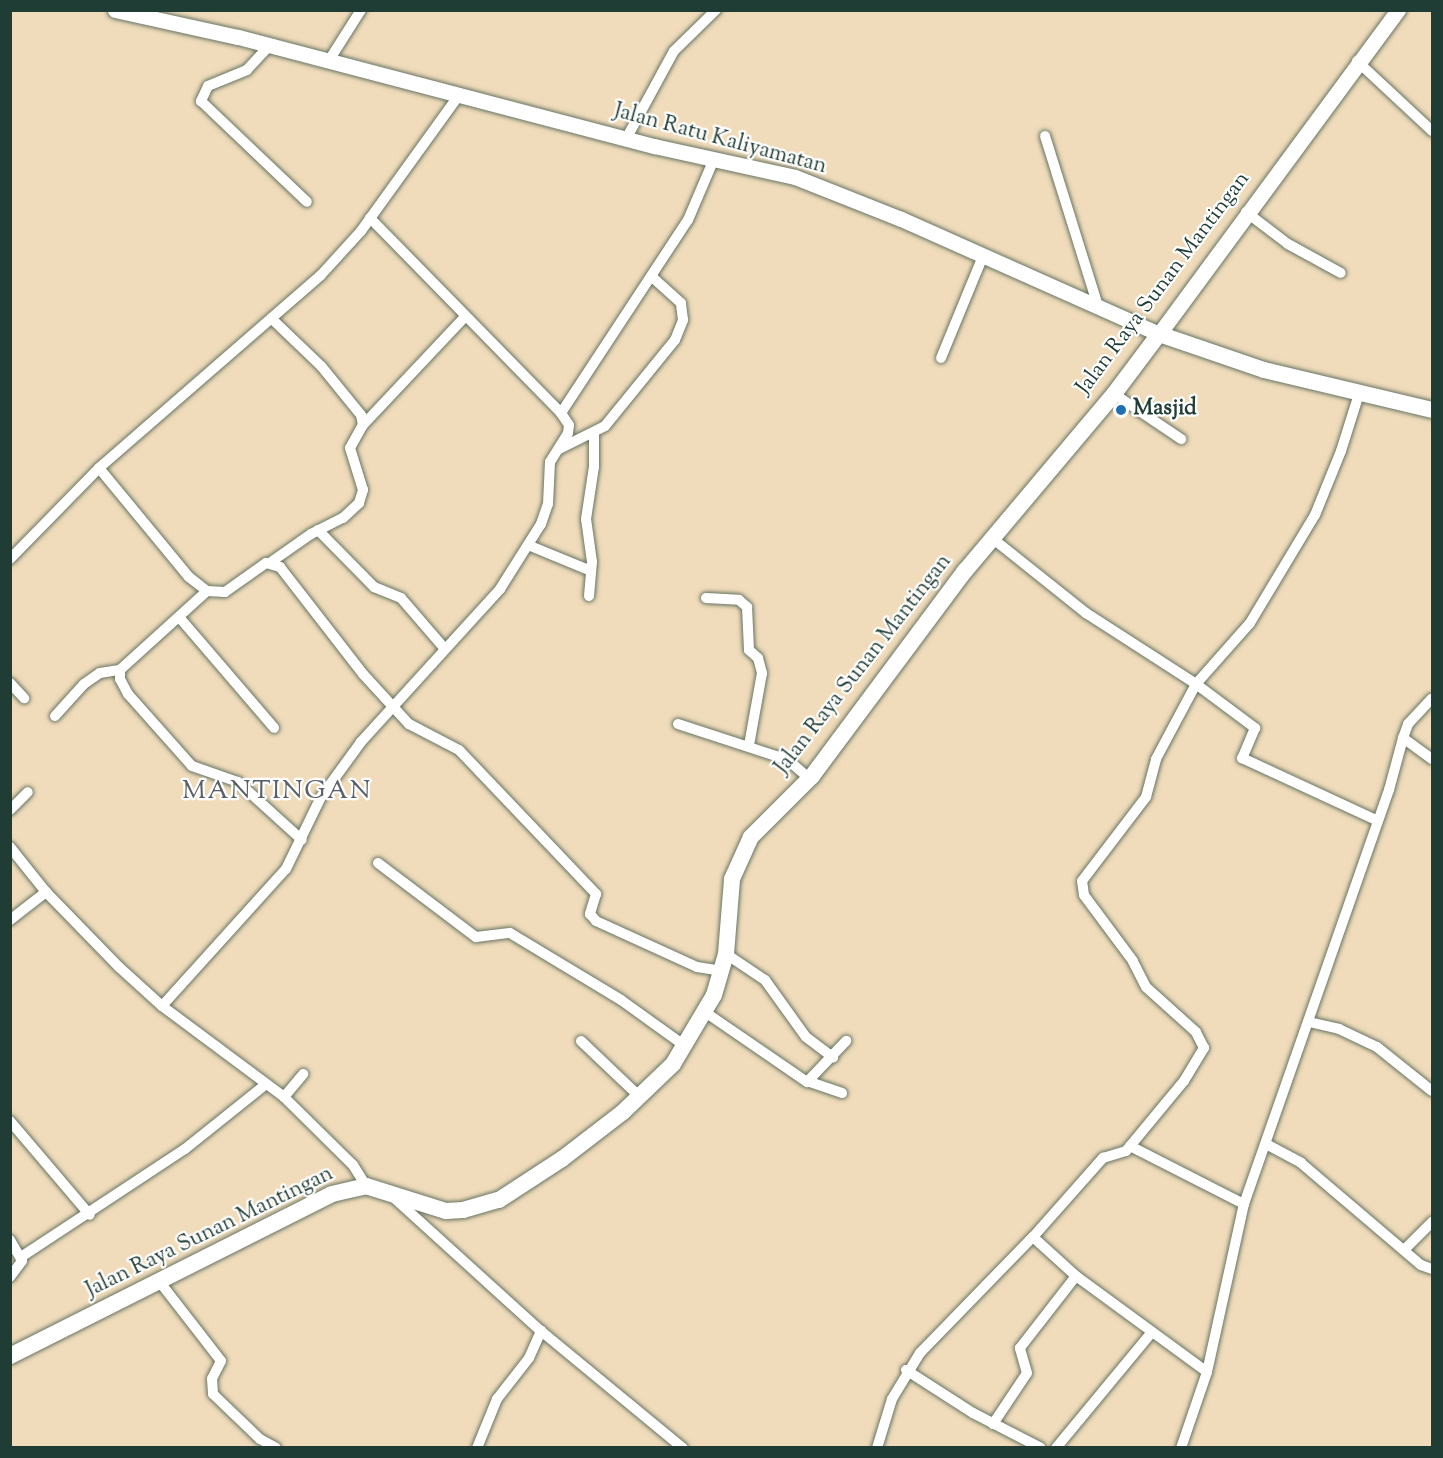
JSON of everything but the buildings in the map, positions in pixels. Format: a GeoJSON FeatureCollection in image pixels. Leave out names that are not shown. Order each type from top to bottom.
{"type":"FeatureCollection","features":[{"type":"Feature","properties":{"kind":"main road","name":"Jalan Ratu Kaliyamatan"},"geometry":{"type":"LineString","coordinates":[[115,10],[270,45],[626,139],[795,177],[983,256],[1159,334],[1264,370],[1432,410]]}},
{"type":"Feature","properties":{"kind":"main road","name":"Jalan Raya Sunan Mantingan"},"geometry":{"type":"LineString","coordinates":[[13,1349],[159,1281],[332,1194],[366,1186],[384,1189],[446,1211],[463,1210],[499,1200],[562,1159],[674,1064],[705,1012],[721,971],[726,954],[729,896],[739,860],[751,837],[811,777],[992,538],[1114,394],[1246,212],[1398,10]]}},
{"type":"Feature","properties":{"kind":"street"},"geometry":{"type":"LineString","coordinates":[[328,62],[361,10]]}},
{"type":"Feature","properties":{"kind":"street"},"geometry":{"type":"LineString","coordinates":[[626,139],[674,51],[716,10]]}},
{"type":"Feature","properties":{"kind":"street"},"geometry":{"type":"LineString","coordinates":[[270,45],[246,70],[208,86],[201,101],[307,202]]}},
{"type":"Feature","properties":{"kind":"street"},"geometry":{"type":"LineString","coordinates":[[1357,62],[1432,131]]}},
{"type":"Feature","properties":{"kind":"street"},"geometry":{"type":"LineString","coordinates":[[10,559],[99,468],[321,275],[370,218],[459,95]]}},
{"type":"Feature","properties":{"kind":"street"},"geometry":{"type":"LineString","coordinates":[[1045,136],[1099,309]]}},
{"type":"Feature","properties":{"kind":"street"},"geometry":{"type":"LineString","coordinates":[[561,413],[694,209],[714,159]]}},
{"type":"Feature","properties":{"kind":"street"},"geometry":{"type":"LineString","coordinates":[[1246,212],[1288,244],[1341,273]]}},
{"type":"Feature","properties":{"kind":"street"},"geometry":{"type":"LineString","coordinates":[[162,1006],[271,888],[302,840],[321,798],[392,706],[486,607],[528,545],[546,513],[549,469],[569,425],[561,413],[464,318],[370,218]]}},
{"type":"Feature","properties":{"kind":"street"},"geometry":{"type":"LineString","coordinates":[[941,358],[983,256]]}},
{"type":"Feature","properties":{"kind":"street"},"geometry":{"type":"LineString","coordinates":[[559,449],[594,434],[665,356],[680,327],[681,303],[651,276]]}},
{"type":"Feature","properties":{"kind":"street"},"geometry":{"type":"LineString","coordinates":[[271,318],[335,382],[361,415],[363,425]]}},
{"type":"Feature","properties":{"kind":"street"},"geometry":{"type":"LineString","coordinates":[[99,468],[189,577],[207,591],[225,592],[318,530],[343,518],[359,503],[363,490],[350,448],[363,425],[464,318]]}},
{"type":"Feature","properties":{"kind":"street"},"geometry":{"type":"LineString","coordinates":[[1114,394],[1181,439]]}},
{"type":"Feature","properties":{"kind":"street"},"geometry":{"type":"LineString","coordinates":[[877,1448],[892,1399],[906,1370],[1033,1237],[1103,1158],[1130,1146],[1184,1081],[1204,1044],[1146,987],[1133,961],[1084,896],[1082,881],[1146,797],[1156,759],[1196,684],[1250,623],[1315,515],[1341,451],[1359,394]]}},
{"type":"Feature","properties":{"kind":"street"},"geometry":{"type":"LineString","coordinates":[[589,596],[591,571],[586,519],[594,467],[594,434]]}},
{"type":"Feature","properties":{"kind":"street"},"geometry":{"type":"LineString","coordinates":[[318,530],[375,587],[401,598],[445,650]]}},
{"type":"Feature","properties":{"kind":"street"},"geometry":{"type":"LineString","coordinates":[[992,538],[1086,614],[1196,684],[1253,725],[1255,731],[1242,759],[1376,820]]}},
{"type":"Feature","properties":{"kind":"street"},"geometry":{"type":"LineString","coordinates":[[528,545],[591,571]]}},
{"type":"Feature","properties":{"kind":"street"},"geometry":{"type":"LineString","coordinates":[[271,562],[280,567],[392,706],[426,736],[459,750],[597,894],[590,914],[596,921],[697,967],[721,971]]}},
{"type":"Feature","properties":{"kind":"street"},"geometry":{"type":"LineString","coordinates":[[55,716],[84,684],[100,674],[120,670],[207,591]]}},
{"type":"Feature","properties":{"kind":"street"},"geometry":{"type":"LineString","coordinates":[[706,598],[740,600],[747,607],[749,650],[762,665],[763,688],[750,745]]}},
{"type":"Feature","properties":{"kind":"street"},"geometry":{"type":"LineString","coordinates":[[179,617],[274,728]]}},
{"type":"Feature","properties":{"kind":"street"},"geometry":{"type":"LineString","coordinates":[[120,670],[128,694],[192,766],[238,782],[302,840]]}},
{"type":"Feature","properties":{"kind":"street"},"geometry":{"type":"LineString","coordinates":[[10,683],[24,698]]}},
{"type":"Feature","properties":{"kind":"street"},"geometry":{"type":"LineString","coordinates":[[1181,1448],[1207,1372],[1244,1204],[1309,1022],[1376,820],[1389,790],[1408,723],[1432,698]]}},
{"type":"Feature","properties":{"kind":"street"},"geometry":{"type":"LineString","coordinates":[[678,724],[750,745],[794,763],[811,777]]}},
{"type":"Feature","properties":{"kind":"street"},"geometry":{"type":"LineString","coordinates":[[1403,738],[1432,759]]}},
{"type":"Feature","properties":{"kind":"street"},"geometry":{"type":"LineString","coordinates":[[10,810],[28,792]]}},
{"type":"Feature","properties":{"kind":"street"},"geometry":{"type":"LineString","coordinates":[[10,847],[46,892],[162,1006],[284,1097],[353,1165],[366,1186]]}},
{"type":"Feature","properties":{"kind":"street"},"geometry":{"type":"LineString","coordinates":[[378,863],[476,937],[510,933],[621,1000],[686,1046]]}},
{"type":"Feature","properties":{"kind":"street"},"geometry":{"type":"LineString","coordinates":[[10,920],[46,892]]}},
{"type":"Feature","properties":{"kind":"street"},"geometry":{"type":"LineString","coordinates":[[726,954],[765,980],[806,1037],[833,1057]]}},
{"type":"Feature","properties":{"kind":"street"},"geometry":{"type":"LineString","coordinates":[[705,1012],[810,1082],[842,1093]]}},
{"type":"Feature","properties":{"kind":"street"},"geometry":{"type":"LineString","coordinates":[[1309,1022],[1339,1029],[1377,1047],[1432,1090]]}},
{"type":"Feature","properties":{"kind":"street"},"geometry":{"type":"LineString","coordinates":[[581,1041],[639,1096]]}},
{"type":"Feature","properties":{"kind":"street"},"geometry":{"type":"LineString","coordinates":[[810,1082],[846,1041]]}},
{"type":"Feature","properties":{"kind":"street"},"geometry":{"type":"LineString","coordinates":[[284,1097],[303,1074]]}},
{"type":"Feature","properties":{"kind":"street"},"geometry":{"type":"LineString","coordinates":[[21,1257],[90,1215],[232,1114],[266,1084]]}},
{"type":"Feature","properties":{"kind":"street"},"geometry":{"type":"LineString","coordinates":[[10,1122],[90,1215]]}},
{"type":"Feature","properties":{"kind":"street"},"geometry":{"type":"LineString","coordinates":[[1266,1144],[1309,1169],[1404,1250],[1432,1269]]}},
{"type":"Feature","properties":{"kind":"street"},"geometry":{"type":"LineString","coordinates":[[1130,1146],[1244,1204]]}},
{"type":"Feature","properties":{"kind":"street"},"geometry":{"type":"LineString","coordinates":[[384,1189],[541,1331],[683,1448]]}},
{"type":"Feature","properties":{"kind":"street"},"geometry":{"type":"LineString","coordinates":[[1404,1250],[1432,1222]]}},
{"type":"Feature","properties":{"kind":"street"},"geometry":{"type":"LineString","coordinates":[[1033,1237],[1076,1276],[1207,1372]]}},
{"type":"Feature","properties":{"kind":"street"},"geometry":{"type":"LineString","coordinates":[[10,1240],[21,1257],[20,1268],[10,1277]]}},
{"type":"Feature","properties":{"kind":"street"},"geometry":{"type":"LineString","coordinates":[[993,1424],[1027,1373],[1020,1348],[1076,1276]]}},
{"type":"Feature","properties":{"kind":"street"},"geometry":{"type":"LineString","coordinates":[[159,1281],[221,1361],[212,1379],[213,1394],[260,1439],[276,1448]]}},
{"type":"Feature","properties":{"kind":"street"},"geometry":{"type":"LineString","coordinates":[[477,1448],[497,1399],[529,1358],[541,1331]]}},
{"type":"Feature","properties":{"kind":"street"},"geometry":{"type":"LineString","coordinates":[[1056,1448],[1151,1333]]}},
{"type":"Feature","properties":{"kind":"street"},"geometry":{"type":"LineString","coordinates":[[906,1370],[993,1424],[1041,1448]]}},
{"type":"Feature","properties":{"kind":"place","name":"Masjid"},"geometry":{"type":"Point","coordinates":[1121,410]}},
{"type":"Feature","properties":{"kind":"district","name":"MANTINGAN"},"geometry":{"type":"Point","coordinates":[277,792]}}]}
